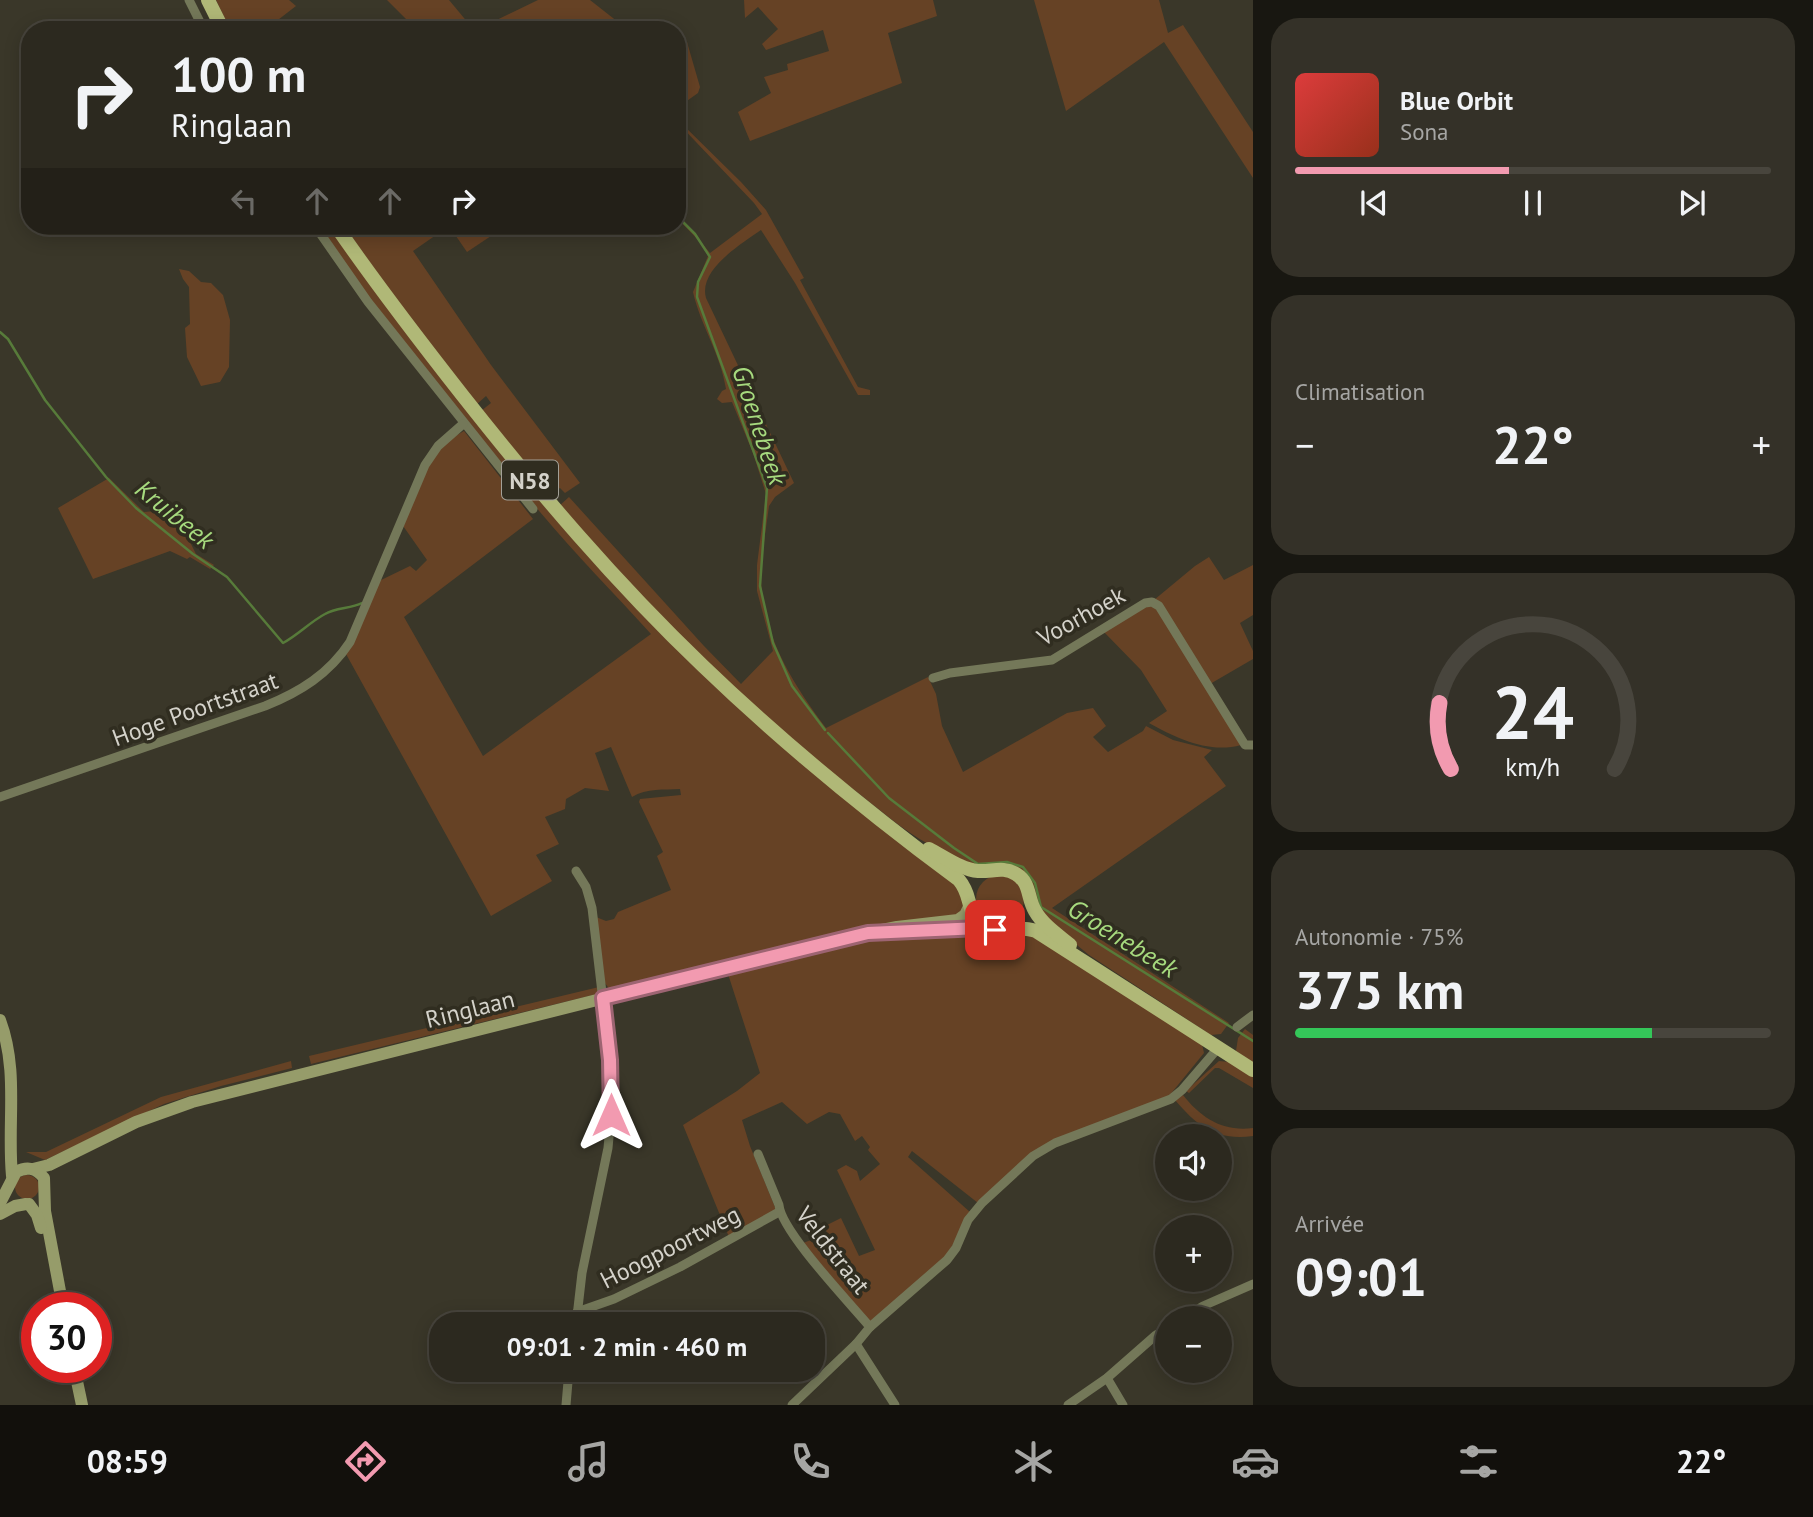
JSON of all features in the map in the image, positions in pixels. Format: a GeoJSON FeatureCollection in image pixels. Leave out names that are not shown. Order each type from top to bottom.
{"type":"FeatureCollection","features":[{"type":"Feature","properties":{"kind":"main road"},"geometry":{"type":"LineString","coordinates":[[208,0],[218,21]]}},
{"type":"Feature","properties":{"kind":"main road","name":"N58"},"geometry":{"type":"LineString","coordinates":[[342,235],[382,293],[483,421],[551,506],[601,562],[704,667],[795,750],[959,880],[966,889],[970,902]]}},
{"type":"Feature","properties":{"kind":"main road","name":"N58"},"geometry":{"type":"LineString","coordinates":[[886,823],[966,867],[977,871],[993,870]]}},
{"type":"Feature","properties":{"kind":"main road"},"geometry":{"type":"LineString","coordinates":[[1115,981],[1043,921],[1031,903],[1028,886],[1013,872],[993,870],[976,880],[970,902],[975,916],[984,925],[1001,929],[1020,927],[1035,931],[1253,1070]]}},
{"type":"Feature","properties":{"kind":"main road","name":"Ringlaan"},"geometry":{"type":"LineString","coordinates":[[0,1203],[16,1172],[49,1165],[146,1118],[202,1099],[868,933],[958,920],[965,915],[970,902]]}},
{"type":"Feature","properties":{"kind":"main road"},"geometry":{"type":"LineString","coordinates":[[1001,929],[1017,925],[1025,917],[1031,903]]}},
{"type":"Feature","properties":{"kind":"main road","name":"Ringlaan"},"geometry":{"type":"LineString","coordinates":[[868,933],[1001,929]]}},
{"type":"Feature","properties":{"kind":"main road"},"geometry":{"type":"LineString","coordinates":[[0,1020],[11,1072],[12,1196],[18,1202],[27,1204],[37,1215],[57,1275]]}},
{"type":"Feature","properties":{"kind":"main road"},"geometry":{"type":"LineString","coordinates":[[12,1129],[19,1157],[44,1178],[45,1211],[60,1292]]}},
{"type":"Feature","properties":{"kind":"main road","name":"Ringlaan"},"geometry":{"type":"LineString","coordinates":[[0,1214],[15,1206],[39,1200],[54,1173],[89,1145]]}},
{"type":"Feature","properties":{"kind":"main road"},"geometry":{"type":"LineString","coordinates":[[77,1383],[82,1405]]}},
{"type":"Feature","properties":{"kind":"street"},"geometry":{"type":"LineString","coordinates":[[189,0],[200,21]]}},
{"type":"Feature","properties":{"kind":"street"},"geometry":{"type":"LineString","coordinates":[[321,235],[368,302],[533,509]]}},
{"type":"Feature","properties":{"kind":"street","name":"Hoge Poortstraat"},"geometry":{"type":"LineString","coordinates":[[0,797],[265,706],[289,696],[333,666],[350,642],[425,465],[438,446],[463,424]]}},
{"type":"Feature","properties":{"kind":"street","name":"Voorhoek"},"geometry":{"type":"LineString","coordinates":[[933,678],[950,673],[1052,660],[1145,603],[1152,602],[1159,606],[1245,746],[1253,745]]}},
{"type":"Feature","properties":{"kind":"street","name":"Hoogpoortweg"},"geometry":{"type":"LineString","coordinates":[[576,871],[586,887],[592,908],[610,1060],[608,1148],[582,1273],[577,1312],[614,1299],[680,1267],[779,1212]]}},
{"type":"Feature","properties":{"kind":"street"},"geometry":{"type":"LineString","coordinates":[[1237,1027],[1253,1015]]}},
{"type":"Feature","properties":{"kind":"street","name":"Veldstraat"},"geometry":{"type":"LineString","coordinates":[[792,1405],[856,1344],[870,1326],[947,1260],[974,1211],[1033,1156],[1075,1134],[1176,1096],[1219,1048]]}},
{"type":"Feature","properties":{"kind":"street","name":"Veldstraat"},"geometry":{"type":"LineString","coordinates":[[758,1154],[779,1205],[779,1212],[797,1240],[870,1326]]}},
{"type":"Feature","properties":{"kind":"street"},"geometry":{"type":"LineString","coordinates":[[1203,1306],[1253,1284]]}},
{"type":"Feature","properties":{"kind":"street"},"geometry":{"type":"LineString","coordinates":[[1068,1405],[1107,1378],[1155,1338]]}},
{"type":"Feature","properties":{"kind":"street"},"geometry":{"type":"LineString","coordinates":[[856,1344],[895,1405]]}},
{"type":"Feature","properties":{"kind":"street"},"geometry":{"type":"LineString","coordinates":[[1107,1378],[1123,1405]]}},
{"type":"Feature","properties":{"kind":"street"},"geometry":{"type":"LineString","coordinates":[[566,1405],[568,1382]]}},
{"type":"Feature","properties":{"kind":"shaded area"},"geometry":{"type":"Polygon","coordinates":[[[216,0],[289,0],[296,6],[277,21],[226,21],[216,0]]]}},
{"type":"Feature","properties":{"kind":"shaded area"},"geometry":{"type":"Polygon","coordinates":[[[387,0],[449,0],[466,21],[408,21],[387,0]]]}},
{"type":"Feature","properties":{"kind":"shaded area"},"geometry":{"type":"Polygon","coordinates":[[[538,0],[590,0],[617,21],[495,21],[538,0]]]}},
{"type":"Feature","properties":{"kind":"shaded area"},"geometry":{"type":"Polygon","coordinates":[[[744,0],[933,0],[937,16],[888,33],[902,83],[750,141],[738,112],[771,93],[764,77],[788,70],[787,64],[829,51],[823,30],[766,50],[762,44],[778,29],[758,7],[745,18],[744,0]]]}},
{"type":"Feature","properties":{"kind":"shaded area"},"geometry":{"type":"Polygon","coordinates":[[[1034,0],[1159,0],[1168,33],[1183,25],[1253,132],[1253,178],[1164,42],[1066,111],[1034,0]]]}},
{"type":"Feature","properties":{"kind":"shaded area"},"geometry":{"type":"Polygon","coordinates":[[[686,42],[700,87],[698,93],[686,102],[686,42]]]}},
{"type":"Feature","properties":{"kind":"shaded area"},"geometry":{"type":"Polygon","coordinates":[[[686,128],[766,210],[804,278],[800,280],[858,387],[870,390],[870,395],[858,395],[795,283],[761,230],[733,250],[715,268],[705,288],[706,298],[794,483],[775,497],[769,506],[761,576],[762,597],[773,638],[791,676],[826,728],[928,677],[936,694],[942,726],[963,772],[1067,713],[1093,708],[1106,726],[1093,737],[1108,752],[1143,731],[1146,726],[1173,740],[1212,750],[1204,757],[1226,786],[1052,908],[1229,1023],[1221,1034],[1211,1035],[1089,955],[1043,917],[1033,887],[942,851],[920,839],[813,757],[699,655],[559,506],[569,497],[741,684],[773,651],[757,591],[757,565],[766,494],[732,402],[722,403],[717,399],[726,389],[693,292],[708,256],[702,244],[686,227],[686,224],[710,253],[762,214],[686,131],[686,128]]]}},
{"type":"Feature","properties":{"kind":"shaded area"},"geometry":{"type":"Polygon","coordinates":[[[324,235],[336,235],[415,343],[524,483],[597,566],[963,890],[966,900],[960,915],[611,991],[604,982],[596,917],[606,921],[614,919],[618,912],[671,890],[657,856],[663,852],[639,802],[640,799],[681,795],[680,789],[644,792],[632,797],[611,747],[595,753],[609,791],[585,788],[566,799],[565,809],[545,817],[559,844],[536,855],[552,881],[491,916],[346,654],[379,581],[410,566],[416,571],[427,560],[401,523],[431,459],[445,442],[464,431],[533,519],[404,617],[483,756],[651,634],[567,543],[482,442],[397,336],[324,235]]]}},
{"type":"Feature","properties":{"kind":"shaded area"},"geometry":{"type":"Polygon","coordinates":[[[350,235],[436,235],[413,251],[491,365],[580,483],[565,493],[560,488],[550,495],[481,411],[491,403],[486,396],[476,405],[350,235]]]}},
{"type":"Feature","properties":{"kind":"shaded area"},"geometry":{"type":"Polygon","coordinates":[[[455,235],[492,235],[467,252],[455,235]]]}},
{"type":"Feature","properties":{"kind":"shaded area"},"geometry":{"type":"Polygon","coordinates":[[[179,269],[189,271],[201,282],[211,283],[223,295],[230,320],[229,367],[220,382],[201,386],[187,357],[185,328],[190,324],[189,287],[179,269]]]}},
{"type":"Feature","properties":{"kind":"shaded area"},"geometry":{"type":"Polygon","coordinates":[[[109,478],[144,512],[156,511],[176,522],[196,554],[214,565],[210,569],[190,557],[187,559],[170,551],[93,579],[58,508],[109,478]]]}},
{"type":"Feature","properties":{"kind":"shaded area"},"geometry":{"type":"Polygon","coordinates":[[[1209,557],[1224,580],[1253,565],[1253,615],[1240,623],[1253,651],[1253,659],[1210,684],[1154,600],[1209,557]]]}},
{"type":"Feature","properties":{"kind":"shaded area"},"geometry":{"type":"Polygon","coordinates":[[[1148,605],[1156,608],[1241,745],[1205,746],[1182,739],[1149,723],[1167,711],[1141,670],[1104,632],[1148,605]]]}},
{"type":"Feature","properties":{"kind":"shaded area"},"geometry":{"type":"Polygon","coordinates":[[[1000,875],[1009,876],[1017,882],[1023,890],[1023,908],[1017,916],[1009,922],[1000,923],[991,922],[983,916],[977,908],[976,899],[977,890],[983,882],[991,876],[1000,875]]]}},
{"type":"Feature","properties":{"kind":"shaded area"},"geometry":{"type":"Polygon","coordinates":[[[983,931],[1031,933],[1202,1044],[1204,1053],[1169,1096],[1031,1153],[978,1203],[912,1151],[908,1157],[970,1212],[947,1256],[871,1321],[803,1243],[827,1234],[825,1226],[841,1218],[859,1256],[875,1250],[837,1170],[846,1165],[857,1171],[860,1181],[880,1164],[868,1150],[870,1147],[862,1136],[855,1141],[840,1114],[829,1112],[807,1124],[782,1102],[742,1120],[777,1212],[729,1237],[683,1125],[760,1073],[728,974],[853,942],[890,936],[983,931]]]}},
{"type":"Feature","properties":{"kind":"shaded area"},"geometry":{"type":"Polygon","coordinates":[[[599,987],[597,994],[311,1064],[309,1056],[599,987]]]}},
{"type":"Feature","properties":{"kind":"shaded area"},"geometry":{"type":"Polygon","coordinates":[[[1245,1029],[1253,1035],[1253,1063],[1236,1051],[1238,1038],[1245,1029]]]}},
{"type":"Feature","properties":{"kind":"shaded area"},"geometry":{"type":"Polygon","coordinates":[[[291,1061],[292,1068],[164,1104],[45,1160],[26,1152],[46,1152],[161,1097],[291,1061]]]}},
{"type":"Feature","properties":{"kind":"shaded area"},"geometry":{"type":"Polygon","coordinates":[[[1219,1061],[1230,1062],[1253,1076],[1253,1088],[1215,1068],[1189,1093],[1186,1091],[1219,1061]]]}},
{"type":"Feature","properties":{"kind":"shaded area"},"geometry":{"type":"Polygon","coordinates":[[[1183,1095],[1205,1117],[1219,1124],[1199,1124],[1175,1100],[1183,1095]]]}},
{"type":"Feature","properties":{"kind":"shaded area"},"geometry":{"type":"Polygon","coordinates":[[[1232,1128],[1253,1128],[1253,1136],[1232,1136],[1232,1128]]]}},
{"type":"Feature","properties":{"kind":"shaded area"},"geometry":{"type":"Polygon","coordinates":[[[27,1175],[38,1182],[39,1187],[32,1198],[27,1199],[16,1192],[15,1187],[22,1176],[27,1175]]]}},
{"type":"Feature","properties":{"kind":"waterway","name":"Groenebeek"},"geometry":{"type":"LineString","coordinates":[[686,225],[710,257],[698,282],[697,297],[767,488],[760,586],[773,643],[792,686],[825,730]]}},
{"type":"Feature","properties":{"kind":"waterway","name":"Kruibeek"},"geometry":{"type":"LineString","coordinates":[[0,332],[8,339],[45,400],[106,477],[136,508],[193,554],[227,577],[283,643],[329,612],[362,603]]}},
{"type":"Feature","properties":{"kind":"waterway","name":"Groenebeek"},"geometry":{"type":"LineString","coordinates":[[828,733],[889,798],[954,848],[978,864],[1007,862],[1023,867],[1035,883],[1041,907],[1253,1041]]}},
{"type":"Feature","properties":{"kind":"route"},"geometry":{"type":"LineString","coordinates":[[611,1115],[610,1060],[603,998],[868,933],[980,928],[995,930]]}}]}
